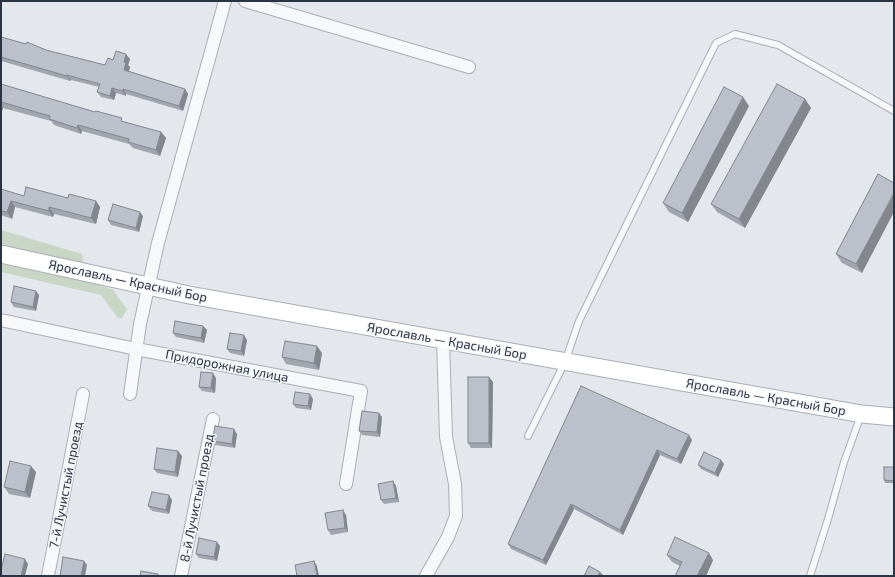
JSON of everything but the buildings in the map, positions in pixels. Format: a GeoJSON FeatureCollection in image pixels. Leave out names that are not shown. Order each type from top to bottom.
{"type":"FeatureCollection","features":[{"type":"Feature","properties":{"kind":"street"},"geometry":{"type":"LineString","coordinates":[[130,394],[136,349],[158,243],[225,1]]}},
{"type":"Feature","properties":{"kind":"street"},"geometry":{"type":"LineString","coordinates":[[245,1],[469,67]]}},
{"type":"Feature","properties":{"kind":"street","name":"Ярославль — Красный Бор"},"geometry":{"type":"LineString","coordinates":[[1,254],[189,295],[862,414],[894,417]]}},
{"type":"Feature","properties":{"kind":"street","name":"Придорожная улица"},"geometry":{"type":"LineString","coordinates":[[1,320],[136,349],[361,391],[346,484]]}},
{"type":"Feature","properties":{"kind":"street"},"geometry":{"type":"LineString","coordinates":[[426,576],[448,536],[456,516],[455,484],[446,437],[443,340]]}},
{"type":"Feature","properties":{"kind":"street","name":"7-й Лучистый проезд"},"geometry":{"type":"LineString","coordinates":[[48,576],[83,394]]}},
{"type":"Feature","properties":{"kind":"street","name":"8-й Лучистый проезд"},"geometry":{"type":"LineString","coordinates":[[182,576],[213,419]]}},
{"type":"Feature","properties":{"kind":"lane"},"geometry":{"type":"LineString","coordinates":[[528,436],[565,362],[579,320],[716,43],[735,34],[778,45],[894,111]]}},
{"type":"Feature","properties":{"kind":"lane"},"geometry":{"type":"LineString","coordinates":[[810,576],[844,462],[862,414]]}},
{"type":"Feature","properties":{"kind":"green space"},"geometry":{"type":"Polygon","coordinates":[[[1,230],[82,254],[83,263],[70,262],[1,245],[1,230]]]}},
{"type":"Feature","properties":{"kind":"green space"},"geometry":{"type":"Polygon","coordinates":[[[1,262],[100,285],[113,290],[127,309],[122,318],[118,318],[101,295],[1,272],[1,262]]]}}]}
